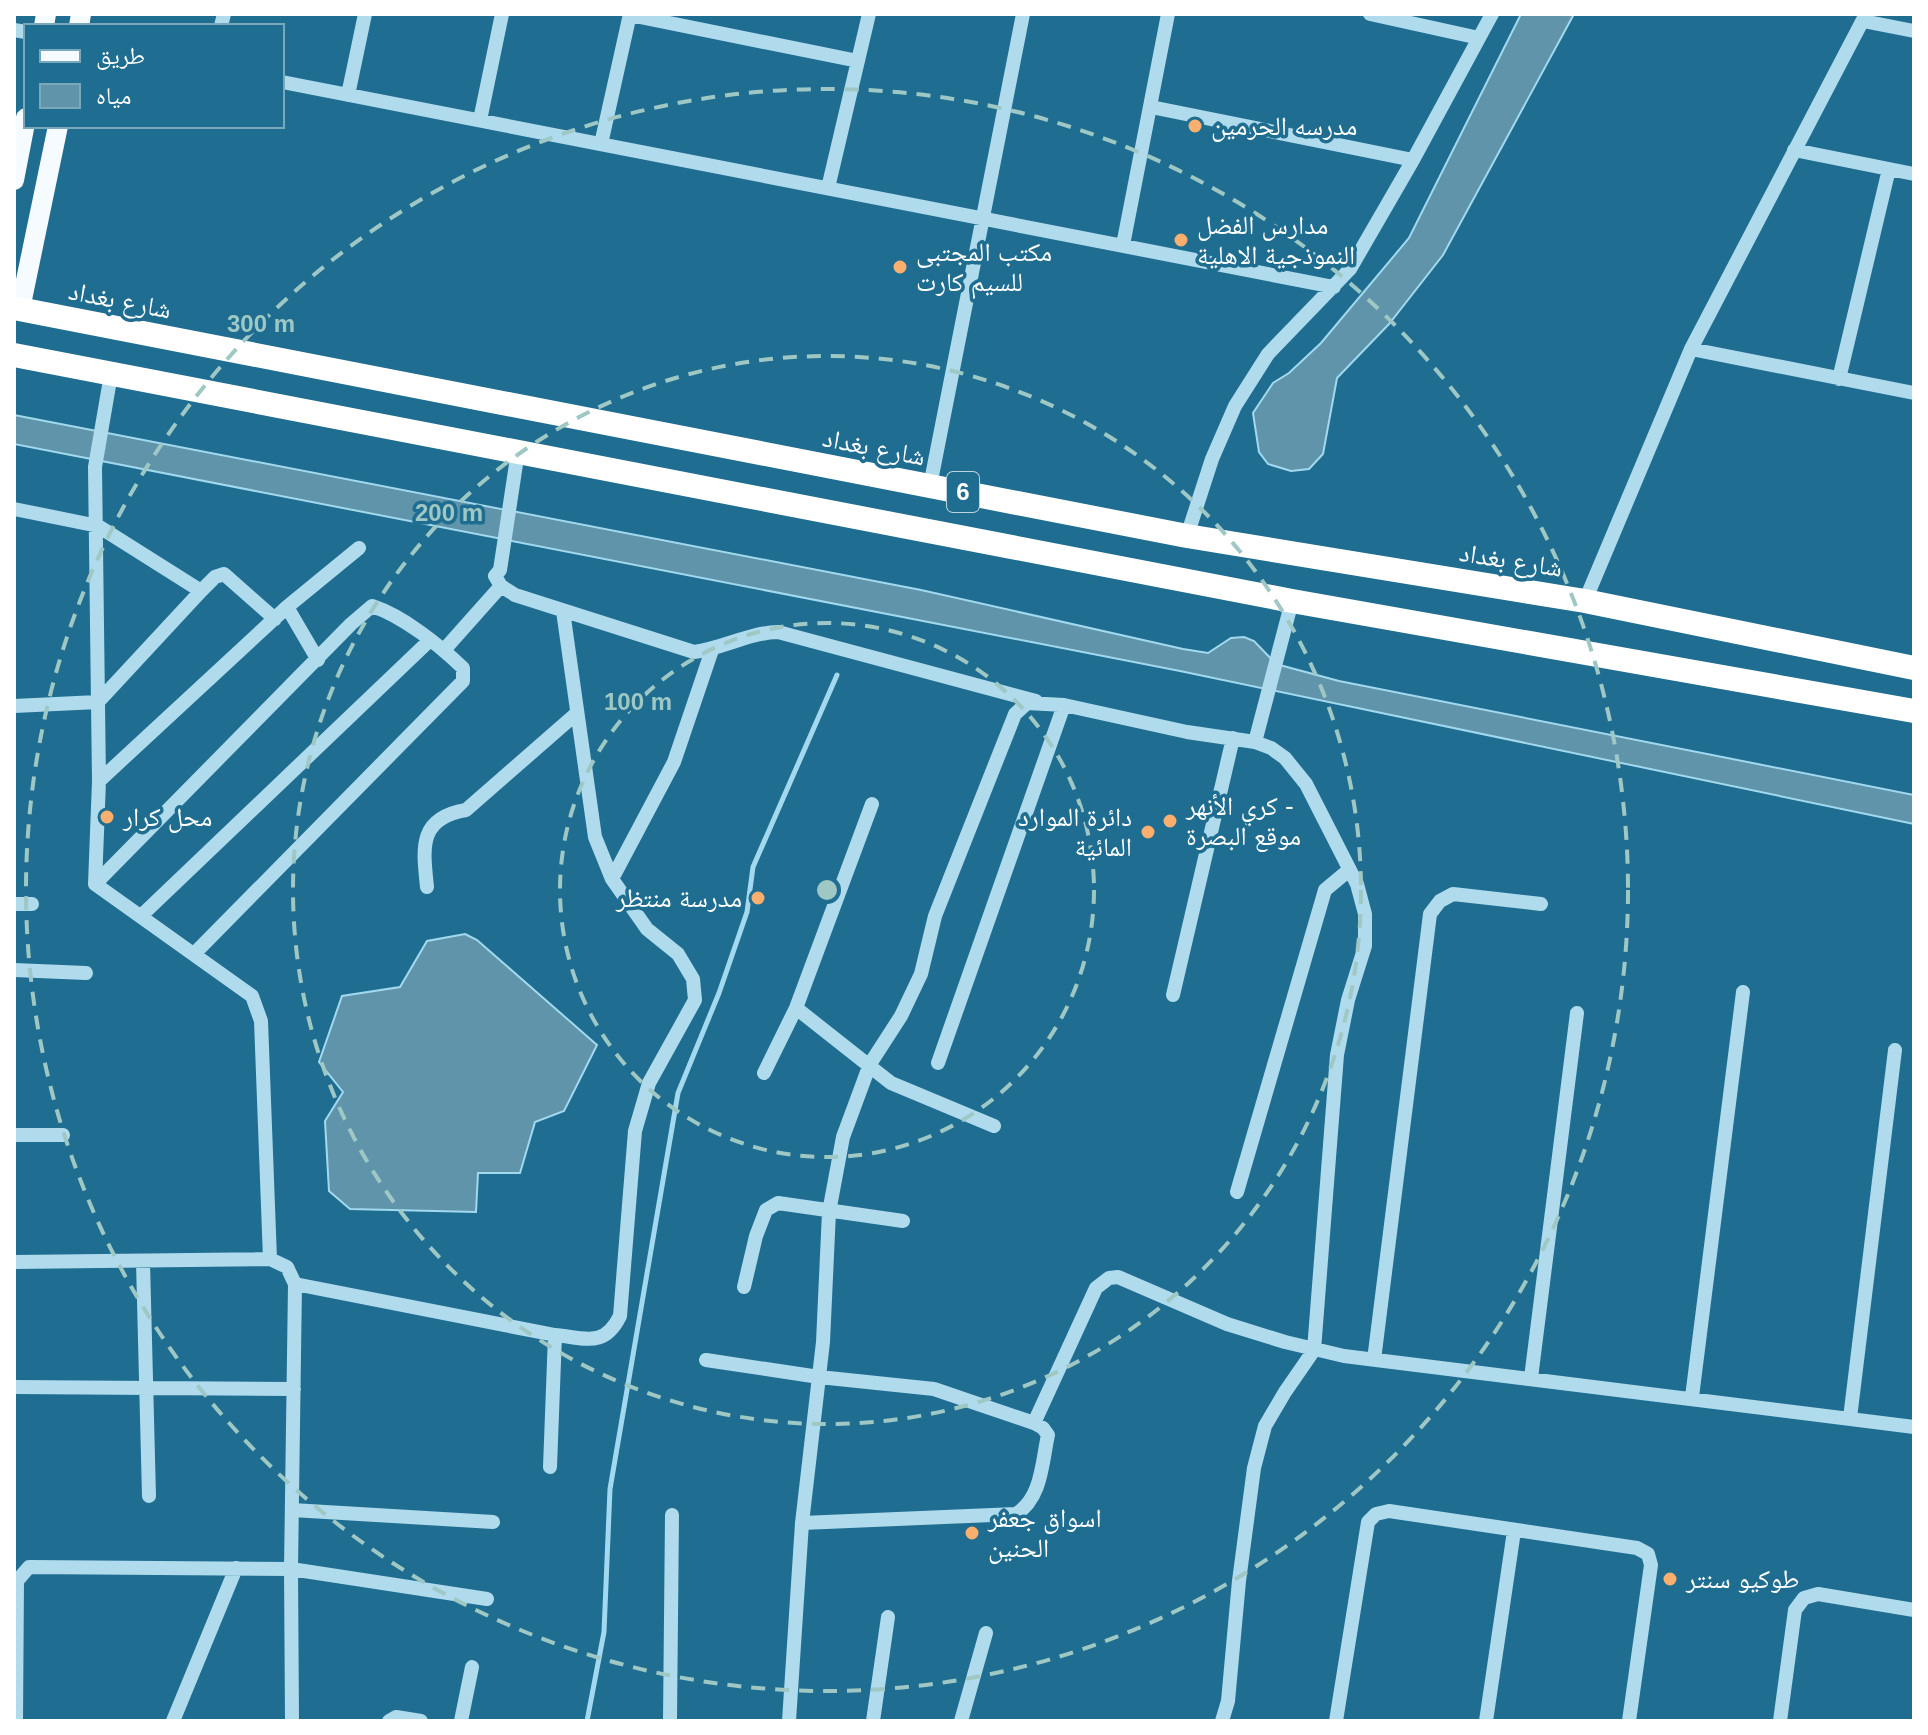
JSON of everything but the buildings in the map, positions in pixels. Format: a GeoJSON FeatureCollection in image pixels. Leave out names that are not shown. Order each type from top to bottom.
{"type":"FeatureCollection","features":[{"type":"Feature","properties":{"kind":"highway","name":"شارع بغداد"},"geometry":{"type":"LineString","coordinates":[[17,308],[1187,536],[1585,601],[1914,668]]}},
{"type":"Feature","properties":{"kind":"highway","name":"6"},"geometry":{"type":"LineString","coordinates":[[14,355],[1292,601],[1914,711]]}},
{"type":"Feature","properties":{"kind":"main road"},"geometry":{"type":"LineString","coordinates":[[14,180],[24,128]]}},
{"type":"Feature","properties":{"kind":"main road"},"geometry":{"type":"LineString","coordinates":[[17,308],[58,128]]}},
{"type":"Feature","properties":{"kind":"street"},"geometry":{"type":"LineString","coordinates":[[348,95],[365,14]]}},
{"type":"Feature","properties":{"kind":"street"},"geometry":{"type":"LineString","coordinates":[[480,120],[502,14]]}},
{"type":"Feature","properties":{"kind":"street"},"geometry":{"type":"LineString","coordinates":[[828,188],[869,14]]}},
{"type":"Feature","properties":{"kind":"street"},"geometry":{"type":"LineString","coordinates":[[930,486],[1023,14]]}},
{"type":"Feature","properties":{"kind":"street"},"geometry":{"type":"LineString","coordinates":[[1123,245],[1168,14]]}},
{"type":"Feature","properties":{"kind":"street"},"geometry":{"type":"LineString","coordinates":[[1370,14],[1479,38]]}},
{"type":"Feature","properties":{"kind":"street"},"geometry":{"type":"LineString","coordinates":[[1187,536],[1212,459],[1235,406],[1268,354],[1350,269],[1492,14]]}},
{"type":"Feature","properties":{"kind":"street"},"geometry":{"type":"LineString","coordinates":[[601,144],[630,15],[858,61]]}},
{"type":"Feature","properties":{"kind":"street"},"geometry":{"type":"LineString","coordinates":[[1585,601],[1691,349],[1865,17],[1914,31]]}},
{"type":"Feature","properties":{"kind":"street"},"geometry":{"type":"LineString","coordinates":[[284,82],[1334,287]]}},
{"type":"Feature","properties":{"kind":"street"},"geometry":{"type":"LineString","coordinates":[[1151,107],[1413,160]]}},
{"type":"Feature","properties":{"kind":"street"},"geometry":{"type":"LineString","coordinates":[[1794,150],[1914,174]]}},
{"type":"Feature","properties":{"kind":"street"},"geometry":{"type":"LineString","coordinates":[[1839,379],[1889,169]]}},
{"type":"Feature","properties":{"kind":"street"},"geometry":{"type":"LineString","coordinates":[[1691,349],[1914,393]]}},
{"type":"Feature","properties":{"kind":"street"},"geometry":{"type":"LineString","coordinates":[[95,884],[99,781],[95,467],[111,374]]}},
{"type":"Feature","properties":{"kind":"street"},"geometry":{"type":"LineString","coordinates":[[518,451],[500,570],[495,576],[501,586],[515,595],[694,652],[712,650],[759,632],[778,632],[1036,701],[1187,732],[1255,742],[1271,748],[1296,770],[1306,784],[1362,899],[1365,946],[1348,1000],[1337,1055],[1314,1350],[1265,1426],[1254,1468],[1228,1701],[1222,1721]]}},
{"type":"Feature","properties":{"kind":"street"},"geometry":{"type":"LineString","coordinates":[[14,509],[98,526],[201,591]]}},
{"type":"Feature","properties":{"kind":"street"},"geometry":{"type":"LineString","coordinates":[[99,781],[287,607],[359,548]]}},
{"type":"Feature","properties":{"kind":"street"},"geometry":{"type":"LineString","coordinates":[[14,706],[98,702],[201,591],[215,577],[224,574],[275,619]]}},
{"type":"Feature","properties":{"kind":"street"},"geometry":{"type":"LineString","coordinates":[[444,650],[501,586]]}},
{"type":"Feature","properties":{"kind":"street"},"geometry":{"type":"LineString","coordinates":[[1255,742],[1292,601]]}},
{"type":"Feature","properties":{"kind":"street"},"geometry":{"type":"LineString","coordinates":[[95,884],[372,606],[390,612],[444,650],[463,668],[463,681],[195,953]]}},
{"type":"Feature","properties":{"kind":"street"},"geometry":{"type":"LineString","coordinates":[[287,607],[318,660]]}},
{"type":"Feature","properties":{"kind":"street"},"geometry":{"type":"LineString","coordinates":[[295,1284],[555,1335],[598,1339],[612,1332],[620,1316],[635,1131],[649,1083],[695,1000],[693,979],[678,954],[647,929],[612,879],[595,837],[563,611]]}},
{"type":"Feature","properties":{"kind":"street"},"geometry":{"type":"LineString","coordinates":[[142,915],[429,641]]}},
{"type":"Feature","properties":{"kind":"street"},"geometry":{"type":"LineString","coordinates":[[612,879],[674,762],[712,650]]}},
{"type":"Feature","properties":{"kind":"street"},"geometry":{"type":"LineString","coordinates":[[789,1721],[802,1523],[819,1377],[829,1212],[843,1137],[870,1064],[901,1016],[921,974],[938,908],[1015,714],[1027,703],[1036,701]]}},
{"type":"Feature","properties":{"kind":"street"},"geometry":{"type":"LineString","coordinates":[[938,1063],[1064,705]]}},
{"type":"Feature","properties":{"kind":"street"},"geometry":{"type":"LineString","coordinates":[[427,887],[423,846],[429,830],[451,813],[466,810],[577,713]]}},
{"type":"Feature","properties":{"kind":"street"},"geometry":{"type":"LineString","coordinates":[[1173,995],[1233,738]]}},
{"type":"Feature","properties":{"kind":"street"},"geometry":{"type":"LineString","coordinates":[[764,1073],[796,1008],[872,804]]}},
{"type":"Feature","properties":{"kind":"street"},"geometry":{"type":"LineString","coordinates":[[1237,1192],[1325,890],[1349,870]]}},
{"type":"Feature","properties":{"kind":"street"},"geometry":{"type":"LineString","coordinates":[[95,884],[252,996],[261,1021],[270,1259]]}},
{"type":"Feature","properties":{"kind":"street"},"geometry":{"type":"LineString","coordinates":[[1374,1360],[1430,914],[1440,901],[1453,894],[1541,904]]}},
{"type":"Feature","properties":{"kind":"street"},"geometry":{"type":"LineString","coordinates":[[14,904],[32,904]]}},
{"type":"Feature","properties":{"kind":"street"},"geometry":{"type":"LineString","coordinates":[[14,970],[86,973]]}},
{"type":"Feature","properties":{"kind":"street"},"geometry":{"type":"LineString","coordinates":[[1692,1397],[1743,992]]}},
{"type":"Feature","properties":{"kind":"street"},"geometry":{"type":"LineString","coordinates":[[796,1008],[891,1083],[994,1126]]}},
{"type":"Feature","properties":{"kind":"street"},"geometry":{"type":"LineString","coordinates":[[1531,1378],[1577,1013]]}},
{"type":"Feature","properties":{"kind":"street"},"geometry":{"type":"LineString","coordinates":[[1850,1418],[1895,1050]]}},
{"type":"Feature","properties":{"kind":"street"},"geometry":{"type":"LineString","coordinates":[[14,1135],[63,1135]]}},
{"type":"Feature","properties":{"kind":"street"},"geometry":{"type":"LineString","coordinates":[[744,1287],[756,1236],[766,1210],[778,1203],[903,1221]]}},
{"type":"Feature","properties":{"kind":"street"},"geometry":{"type":"LineString","coordinates":[[14,1262],[270,1259],[287,1267],[295,1284],[292,1721]]}},
{"type":"Feature","properties":{"kind":"street"},"geometry":{"type":"LineString","coordinates":[[143,1262],[149,1496]]}},
{"type":"Feature","properties":{"kind":"street"},"geometry":{"type":"LineString","coordinates":[[1034,1423],[1091,1295],[1109,1278],[1126,1279],[1227,1324],[1314,1350],[1914,1427]]}},
{"type":"Feature","properties":{"kind":"street"},"geometry":{"type":"LineString","coordinates":[[550,1467],[555,1335]]}},
{"type":"Feature","properties":{"kind":"street"},"geometry":{"type":"LineString","coordinates":[[706,1360],[819,1377],[934,1389],[1034,1423],[1048,1435],[1036,1493],[1031,1503],[1016,1514],[802,1523]]}},
{"type":"Feature","properties":{"kind":"street"},"geometry":{"type":"LineString","coordinates":[[14,1387],[294,1389]]}},
{"type":"Feature","properties":{"kind":"street"},"geometry":{"type":"LineString","coordinates":[[292,1510],[493,1522]]}},
{"type":"Feature","properties":{"kind":"street"},"geometry":{"type":"LineString","coordinates":[[1336,1721],[1368,1522],[1376,1514],[1389,1511],[1637,1548],[1648,1554],[1651,1565],[1629,1721]]}},
{"type":"Feature","properties":{"kind":"street"},"geometry":{"type":"LineString","coordinates":[[670,1721],[672,1515]]}},
{"type":"Feature","properties":{"kind":"street"},"geometry":{"type":"LineString","coordinates":[[1486,1721],[1514,1531]]}},
{"type":"Feature","properties":{"kind":"street"},"geometry":{"type":"LineString","coordinates":[[16,1721],[17,1581],[29,1567],[291,1569],[487,1599]]}},
{"type":"Feature","properties":{"kind":"street"},"geometry":{"type":"LineString","coordinates":[[173,1721],[236,1568]]}},
{"type":"Feature","properties":{"kind":"street"},"geometry":{"type":"LineString","coordinates":[[1780,1721],[1795,1610],[1804,1598],[1818,1594],[1914,1610]]}},
{"type":"Feature","properties":{"kind":"street"},"geometry":{"type":"LineString","coordinates":[[873,1721],[888,1617]]}},
{"type":"Feature","properties":{"kind":"street"},"geometry":{"type":"LineString","coordinates":[[961,1721],[986,1633]]}},
{"type":"Feature","properties":{"kind":"street"},"geometry":{"type":"LineString","coordinates":[[461,1721],[472,1667]]}},
{"type":"Feature","properties":{"kind":"street"},"geometry":{"type":"LineString","coordinates":[[389,1721],[396,1717],[421,1721]]}},
{"type":"Feature","properties":{"kind":"water"},"geometry":{"type":"Polygon","coordinates":[[[1521,14],[1574,14],[1443,255],[1389,324],[1337,378],[1323,454],[1309,469],[1291,471],[1268,464],[1259,452],[1253,413],[1273,383],[1289,373],[1321,343],[1409,238],[1521,14]]]}},
{"type":"Feature","properties":{"kind":"water"},"geometry":{"type":"Polygon","coordinates":[[[14,415],[921,590],[1183,649],[1208,653],[1231,638],[1244,637],[1254,641],[1276,664],[1339,681],[1914,795],[1914,824],[1180,671],[14,444],[14,415]]]}},
{"type":"Feature","properties":{"kind":"water"},"geometry":{"type":"Polygon","coordinates":[[[465,934],[477,940],[597,1045],[564,1111],[535,1122],[520,1173],[478,1173],[476,1212],[350,1209],[329,1191],[325,1121],[343,1092],[319,1062],[342,996],[400,987],[427,941],[465,934]]]}},
{"type":"Feature","properties":{"kind":"waterway"},"geometry":{"type":"LineString","coordinates":[[587,1721],[604,1632],[610,1489],[678,1093],[719,993],[747,912],[753,867],[837,675]]}},
{"type":"Feature","properties":{"kind":"place","name":"مدرسه الحرمين"},"geometry":{"type":"Point","coordinates":[1195,126]}},
{"type":"Feature","properties":{"kind":"place","name":"مدارس الفضل النموذجية الاهلية"},"geometry":{"type":"Point","coordinates":[1181,240]}},
{"type":"Feature","properties":{"kind":"place","name":"مكتب المجتبى للسيم كارت"},"geometry":{"type":"Point","coordinates":[900,267]}},
{"type":"Feature","properties":{"kind":"place","name":"محل كرار"},"geometry":{"type":"Point","coordinates":[107,817]}},
{"type":"Feature","properties":{"kind":"place","name":"كري الأنهر - موقع البصرة"},"geometry":{"type":"Point","coordinates":[1170,821]}},
{"type":"Feature","properties":{"kind":"place","name":"دائرة الموارد المائية"},"geometry":{"type":"Point","coordinates":[1148,832]}},
{"type":"Feature","properties":{"kind":"place","name":"مدرسة منتظر"},"geometry":{"type":"Point","coordinates":[758,898]}},
{"type":"Feature","properties":{"kind":"place","name":"اسواق جعفر الحنين"},"geometry":{"type":"Point","coordinates":[972,1533]}},
{"type":"Feature","properties":{"kind":"place","name":"طوكيو سنتر"},"geometry":{"type":"Point","coordinates":[1670,1579]}}]}
